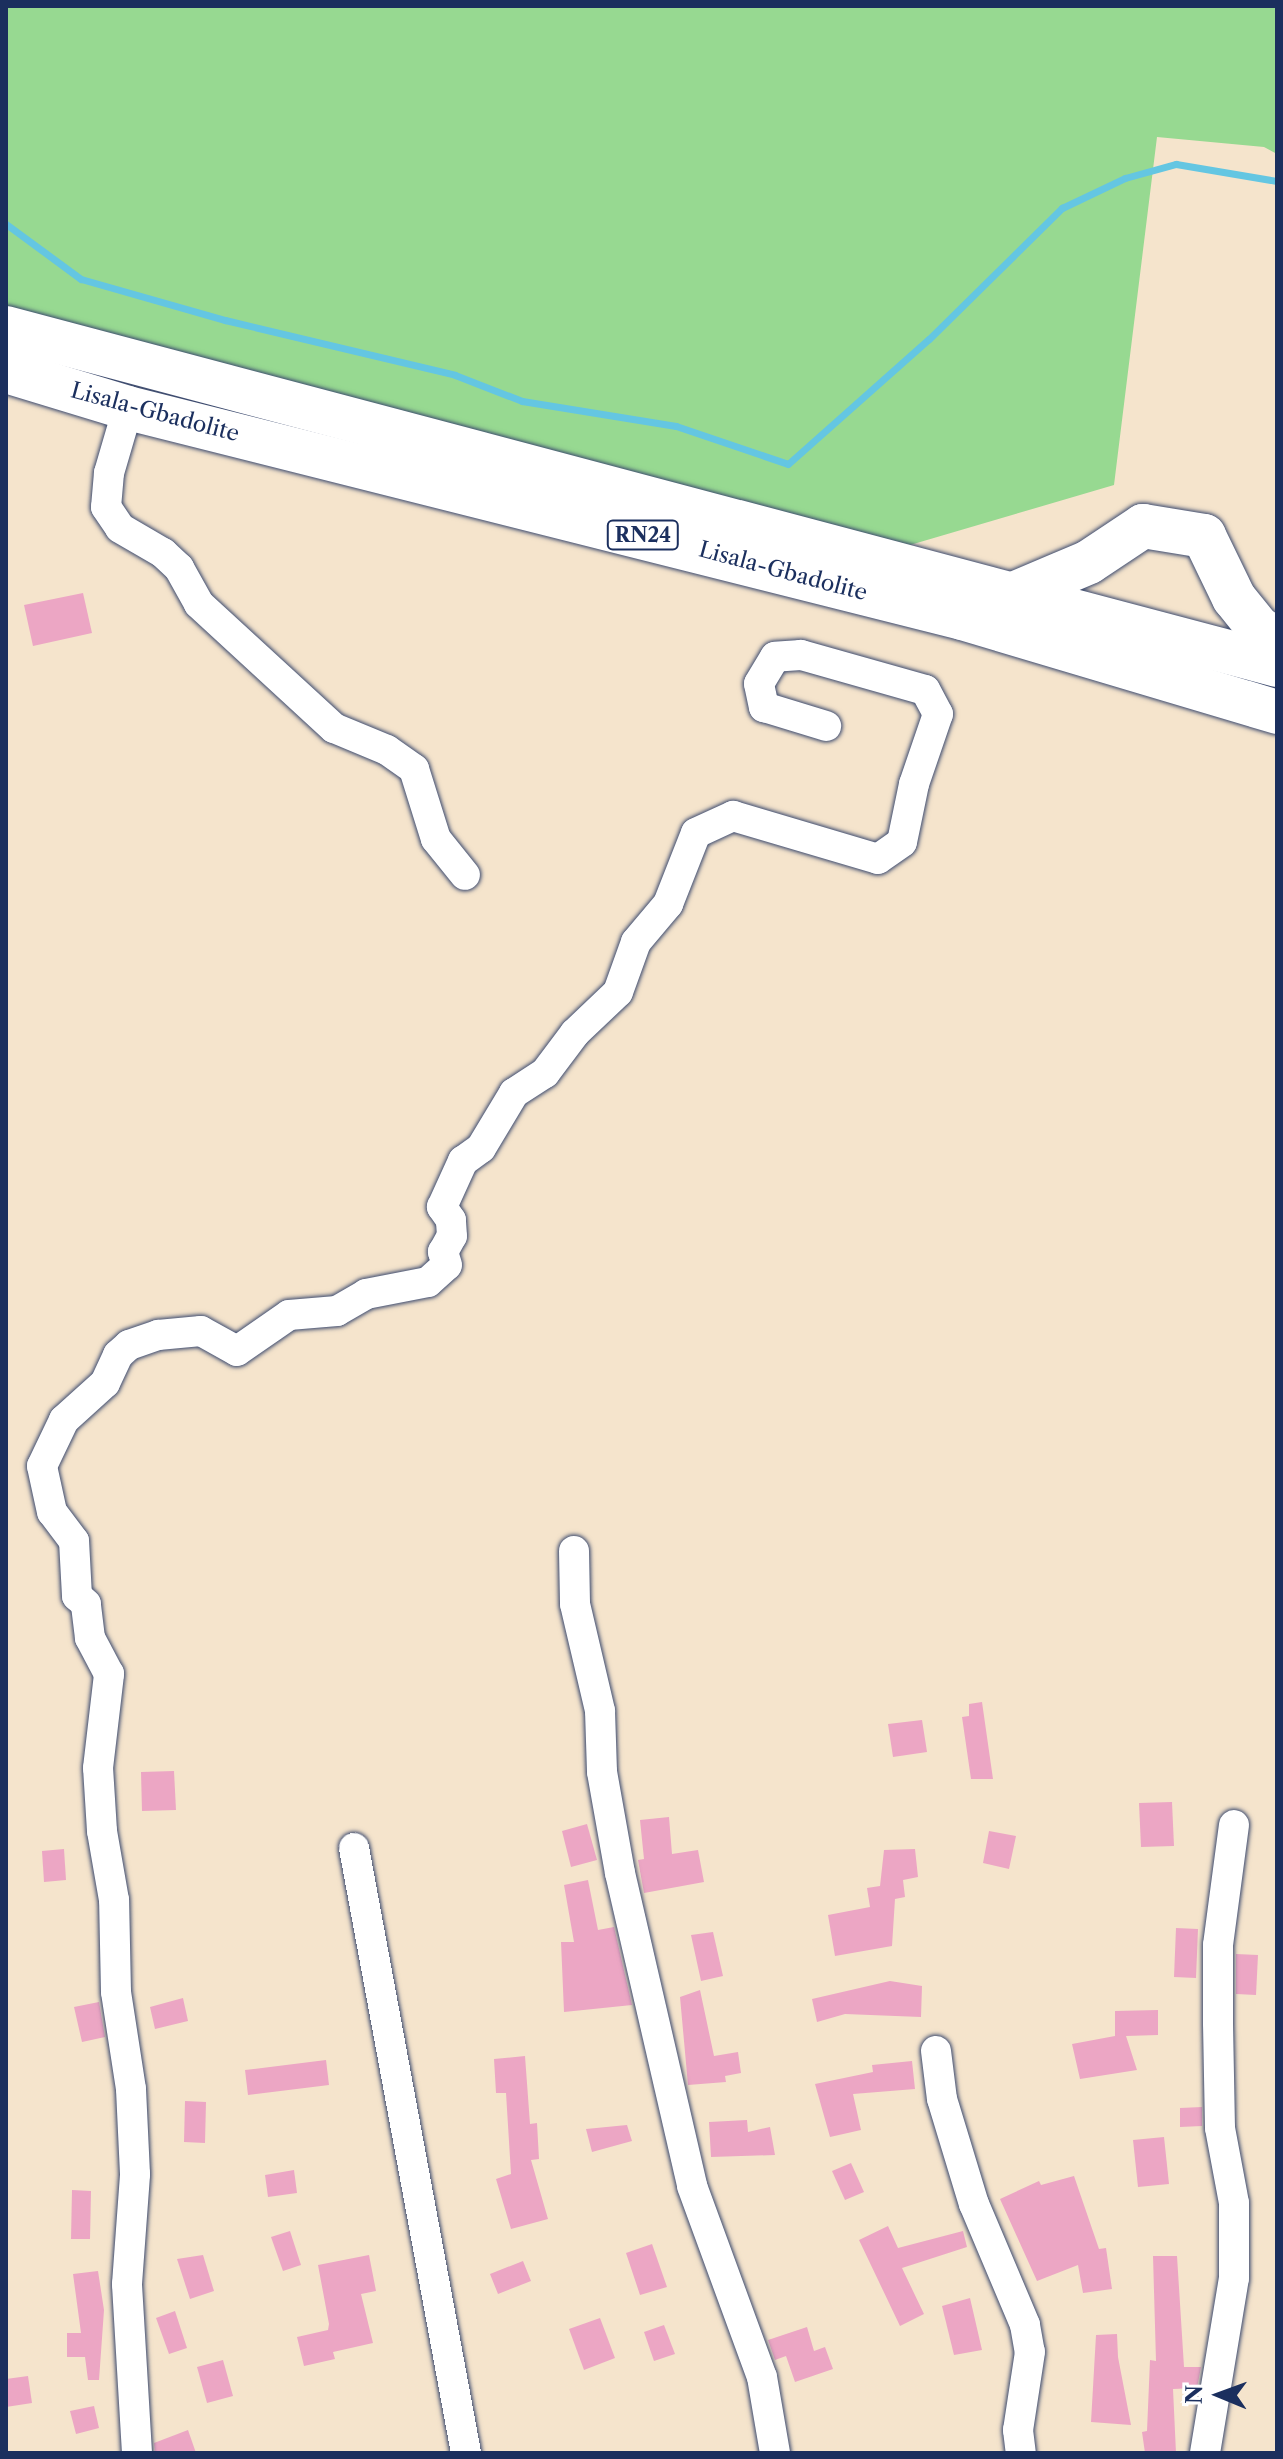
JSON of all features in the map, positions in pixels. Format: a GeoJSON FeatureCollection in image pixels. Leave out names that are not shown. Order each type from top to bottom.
{"type":"FeatureCollection","features":[{"type":"Feature","properties":{"kind":"main road","name":"Lisala-Gbadolite"},"geometry":{"type":"LineString","coordinates":[[6,328],[1016,593],[1277,665]]}},
{"type":"Feature","properties":{"kind":"main road","name":"Lisala-Gbadolite"},"geometry":{"type":"LineString","coordinates":[[6,371],[128,408],[962,618],[1277,712]]}},
{"type":"Feature","properties":{"kind":"main road"},"geometry":{"type":"LineString","coordinates":[[1016,593],[1063,576],[1143,526],[1204,536],[1234,598],[1258,628],[1277,639]]}},
{"type":"Feature","properties":{"kind":"street"},"geometry":{"type":"LineString","coordinates":[[128,408],[109,473],[106,507],[120,528],[163,553],[179,568],[199,604],[334,728],[387,750],[414,769],[436,839],[465,875]]}},
{"type":"Feature","properties":{"kind":"street"},"geometry":{"type":"LineString","coordinates":[[137,2453],[127,2284],[135,2174],[131,2089],[116,1992],[114,1900],[102,1831],[98,1768],[109,1674],[90,1638],[86,1604],[77,1596],[74,1541],[52,1512],[42,1466],[64,1420],[105,1383],[118,1355],[129,1345],[158,1335],[201,1331],[237,1351],[289,1315],[337,1311],[366,1294],[428,1282],[447,1265],[443,1252],[452,1236],[451,1220],[442,1207],[463,1161],[481,1148],[514,1093],[545,1073],[575,1033],[618,992],[636,942],[668,904],[696,833],[733,816],[878,859],[902,842],[914,784],[938,714],[925,690],[801,655],[775,657],[759,684],[764,707],[826,726]]}},
{"type":"Feature","properties":{"kind":"street"},"geometry":{"type":"LineString","coordinates":[[574,1551],[575,1604],[600,1711],[602,1772],[620,1873],[692,2186],[762,2377],[775,2453]]}},
{"type":"Feature","properties":{"kind":"street"},"geometry":{"type":"LineString","coordinates":[[1205,2453],[1234,2278],[1234,2203],[1220,2128],[1218,2022],[1218,1945],[1234,1825]]}},
{"type":"Feature","properties":{"kind":"street"},"geometry":{"type":"LineString","coordinates":[[354,1848],[466,2453]]}},
{"type":"Feature","properties":{"kind":"street"},"geometry":{"type":"LineString","coordinates":[[936,2051],[942,2099],[965,2176],[1025,2325],[1030,2352],[1018,2430],[1021,2453]]}},
{"type":"Feature","properties":{"kind":"green space"},"geometry":{"type":"Polygon","coordinates":[[[6,6],[1277,6],[1277,154],[1264,147],[1157,137],[1114,485],[910,545],[6,310],[6,6]]]}},
{"type":"Feature","properties":{"kind":"building"},"geometry":{"type":"Polygon","coordinates":[[[83,593],[92,633],[33,646],[24,605],[83,593]]]}},
{"type":"Feature","properties":{"kind":"building"},"geometry":{"type":"Polygon","coordinates":[[[982,1702],[993,1779],[971,1779],[962,1717],[969,1716],[969,1704],[982,1702]]]}},
{"type":"Feature","properties":{"kind":"building"},"geometry":{"type":"Polygon","coordinates":[[[922,1720],[927,1752],[893,1757],[888,1724],[922,1720]]]}},
{"type":"Feature","properties":{"kind":"building"},"geometry":{"type":"Polygon","coordinates":[[[174,1771],[176,1810],[142,1811],[141,1772],[174,1771]]]}},
{"type":"Feature","properties":{"kind":"building"},"geometry":{"type":"Polygon","coordinates":[[[1172,1802],[1174,1846],[1141,1847],[1139,1803],[1172,1802]]]}},
{"type":"Feature","properties":{"kind":"building"},"geometry":{"type":"Polygon","coordinates":[[[669,1817],[672,1854],[698,1850],[704,1882],[644,1893],[638,1860],[644,1859],[640,1820],[669,1817]]]}},
{"type":"Feature","properties":{"kind":"building"},"geometry":{"type":"Polygon","coordinates":[[[587,1824],[597,1860],[571,1867],[562,1831],[587,1824]]]}},
{"type":"Feature","properties":{"kind":"building"},"geometry":{"type":"Polygon","coordinates":[[[989,1831],[1016,1836],[1009,1869],[983,1863],[989,1831]]]}},
{"type":"Feature","properties":{"kind":"building"},"geometry":{"type":"Polygon","coordinates":[[[64,1849],[66,1880],[44,1882],[42,1851],[64,1849]]]}},
{"type":"Feature","properties":{"kind":"building"},"geometry":{"type":"Polygon","coordinates":[[[915,1849],[918,1877],[903,1880],[905,1897],[895,1899],[892,1946],[835,1956],[828,1915],[870,1907],[867,1888],[880,1886],[884,1850],[915,1849]]]}},
{"type":"Feature","properties":{"kind":"building"},"geometry":{"type":"Polygon","coordinates":[[[588,1880],[598,1930],[614,1927],[632,2005],[564,2012],[561,1942],[574,1942],[564,1885],[588,1880]]]}},
{"type":"Feature","properties":{"kind":"building"},"geometry":{"type":"Polygon","coordinates":[[[1176,1928],[1198,1929],[1196,1978],[1174,1977],[1176,1928]]]}},
{"type":"Feature","properties":{"kind":"building"},"geometry":{"type":"Polygon","coordinates":[[[713,1932],[723,1976],[701,1981],[691,1935],[713,1932]]]}},
{"type":"Feature","properties":{"kind":"building"},"geometry":{"type":"Polygon","coordinates":[[[1236,1954],[1258,1955],[1256,1995],[1236,1994],[1236,1954]]]}},
{"type":"Feature","properties":{"kind":"building"},"geometry":{"type":"Polygon","coordinates":[[[890,1981],[922,1986],[921,2017],[845,2014],[817,2022],[812,1999],[890,1981]]]}},
{"type":"Feature","properties":{"kind":"building"},"geometry":{"type":"Polygon","coordinates":[[[700,1990],[714,2056],[738,2052],[741,2073],[725,2076],[726,2082],[688,2085],[680,1997],[700,1990]]]}},
{"type":"Feature","properties":{"kind":"building"},"geometry":{"type":"Polygon","coordinates":[[[183,1998],[188,2021],[155,2029],[150,2007],[183,1998]]]}},
{"type":"Feature","properties":{"kind":"building"},"geometry":{"type":"Polygon","coordinates":[[[99,2002],[105,2037],[82,2042],[74,2007],[99,2002]]]}},
{"type":"Feature","properties":{"kind":"building"},"geometry":{"type":"Polygon","coordinates":[[[1158,2010],[1158,2035],[1126,2036],[1137,2070],[1080,2079],[1072,2044],[1115,2036],[1115,2011],[1158,2010]]]}},
{"type":"Feature","properties":{"kind":"building"},"geometry":{"type":"Polygon","coordinates":[[[525,2056],[530,2124],[537,2123],[539,2159],[531,2160],[548,2219],[511,2229],[496,2179],[511,2174],[506,2093],[496,2093],[494,2059],[525,2056]]]}},
{"type":"Feature","properties":{"kind":"building"},"geometry":{"type":"Polygon","coordinates":[[[326,2060],[329,2085],[248,2095],[245,2070],[326,2060]]]}},
{"type":"Feature","properties":{"kind":"building"},"geometry":{"type":"Polygon","coordinates":[[[912,2061],[915,2089],[853,2094],[861,2130],[830,2137],[815,2084],[873,2072],[872,2065],[912,2061]]]}},
{"type":"Feature","properties":{"kind":"building"},"geometry":{"type":"Polygon","coordinates":[[[185,2101],[206,2102],[205,2143],[184,2142],[185,2101]]]}},
{"type":"Feature","properties":{"kind":"building"},"geometry":{"type":"Polygon","coordinates":[[[1202,2107],[1202,2126],[1180,2127],[1180,2108],[1202,2107]]]}},
{"type":"Feature","properties":{"kind":"building"},"geometry":{"type":"Polygon","coordinates":[[[747,2120],[748,2132],[770,2127],[775,2155],[711,2157],[709,2122],[747,2120]]]}},
{"type":"Feature","properties":{"kind":"building"},"geometry":{"type":"Polygon","coordinates":[[[627,2125],[632,2141],[592,2152],[586,2129],[627,2125]]]}},
{"type":"Feature","properties":{"kind":"building"},"geometry":{"type":"Polygon","coordinates":[[[1164,2137],[1169,2184],[1138,2187],[1133,2140],[1164,2137]]]}},
{"type":"Feature","properties":{"kind":"building"},"geometry":{"type":"Polygon","coordinates":[[[851,2163],[864,2192],[845,2200],[832,2171],[851,2163]]]}},
{"type":"Feature","properties":{"kind":"building"},"geometry":{"type":"Polygon","coordinates":[[[294,2170],[297,2193],[268,2197],[265,2175],[294,2170]]]}},
{"type":"Feature","properties":{"kind":"building"},"geometry":{"type":"Polygon","coordinates":[[[1074,2176],[1099,2249],[1106,2248],[1112,2289],[1083,2293],[1078,2265],[1037,2281],[1000,2199],[1039,2181],[1041,2185],[1074,2176]]]}},
{"type":"Feature","properties":{"kind":"building"},"geometry":{"type":"Polygon","coordinates":[[[72,2190],[91,2191],[90,2239],[71,2239],[72,2190]]]}},
{"type":"Feature","properties":{"kind":"building"},"geometry":{"type":"Polygon","coordinates":[[[888,2226],[898,2248],[963,2231],[967,2247],[902,2268],[924,2314],[900,2326],[859,2240],[888,2226]]]}},
{"type":"Feature","properties":{"kind":"building"},"geometry":{"type":"Polygon","coordinates":[[[290,2231],[301,2265],[283,2271],[271,2237],[290,2231]]]}},
{"type":"Feature","properties":{"kind":"building"},"geometry":{"type":"Polygon","coordinates":[[[652,2244],[667,2287],[640,2295],[626,2253],[652,2244]]]}},
{"type":"Feature","properties":{"kind":"building"},"geometry":{"type":"Polygon","coordinates":[[[203,2255],[214,2291],[190,2299],[177,2259],[203,2255]]]}},
{"type":"Feature","properties":{"kind":"building"},"geometry":{"type":"Polygon","coordinates":[[[369,2255],[376,2291],[361,2294],[373,2343],[333,2352],[335,2359],[304,2366],[297,2337],[328,2330],[329,2324],[318,2265],[369,2255]]]}},
{"type":"Feature","properties":{"kind":"building"},"geometry":{"type":"Polygon","coordinates":[[[1153,2256],[1177,2256],[1184,2367],[1201,2367],[1197,2388],[1173,2389],[1176,2453],[1145,2453],[1142,2432],[1147,2431],[1150,2360],[1156,2361],[1153,2256]]]}},
{"type":"Feature","properties":{"kind":"building"},"geometry":{"type":"Polygon","coordinates":[[[523,2261],[531,2281],[498,2294],[490,2274],[523,2261]]]}},
{"type":"Feature","properties":{"kind":"building"},"geometry":{"type":"Polygon","coordinates":[[[98,2271],[104,2310],[99,2380],[88,2380],[85,2357],[67,2357],[67,2333],[81,2333],[73,2274],[98,2271]]]}},
{"type":"Feature","properties":{"kind":"building"},"geometry":{"type":"Polygon","coordinates":[[[970,2298],[982,2350],[954,2355],[942,2306],[970,2298]]]}},
{"type":"Feature","properties":{"kind":"building"},"geometry":{"type":"Polygon","coordinates":[[[175,2311],[187,2348],[169,2354],[156,2318],[175,2311]]]}},
{"type":"Feature","properties":{"kind":"building"},"geometry":{"type":"Polygon","coordinates":[[[600,2318],[615,2358],[584,2370],[569,2329],[600,2318]]]}},
{"type":"Feature","properties":{"kind":"building"},"geometry":{"type":"Polygon","coordinates":[[[664,2325],[675,2354],[654,2361],[644,2332],[664,2325]]]}},
{"type":"Feature","properties":{"kind":"building"},"geometry":{"type":"Polygon","coordinates":[[[807,2327],[814,2351],[825,2347],[833,2369],[795,2382],[786,2356],[775,2360],[768,2340],[807,2327]]]}},
{"type":"Feature","properties":{"kind":"building"},"geometry":{"type":"Polygon","coordinates":[[[1117,2334],[1118,2357],[1131,2425],[1091,2422],[1096,2335],[1117,2334]]]}},
{"type":"Feature","properties":{"kind":"building"},"geometry":{"type":"Polygon","coordinates":[[[223,2360],[233,2396],[207,2403],[197,2367],[223,2360]]]}},
{"type":"Feature","properties":{"kind":"building"},"geometry":{"type":"Polygon","coordinates":[[[28,2376],[32,2403],[6,2407],[6,2379],[28,2376]]]}},
{"type":"Feature","properties":{"kind":"building"},"geometry":{"type":"Polygon","coordinates":[[[94,2406],[99,2428],[76,2434],[70,2411],[94,2406]]]}},
{"type":"Feature","properties":{"kind":"building"},"geometry":{"type":"Polygon","coordinates":[[[188,2430],[196,2453],[155,2453],[154,2443],[188,2430]]]}},
{"type":"Feature","properties":{"kind":"waterway"},"geometry":{"type":"LineString","coordinates":[[6,224],[81,279],[225,320],[455,375],[522,401],[676,426],[788,464],[929,339],[1062,208],[1125,178],[1176,164],[1277,181]]}}]}
